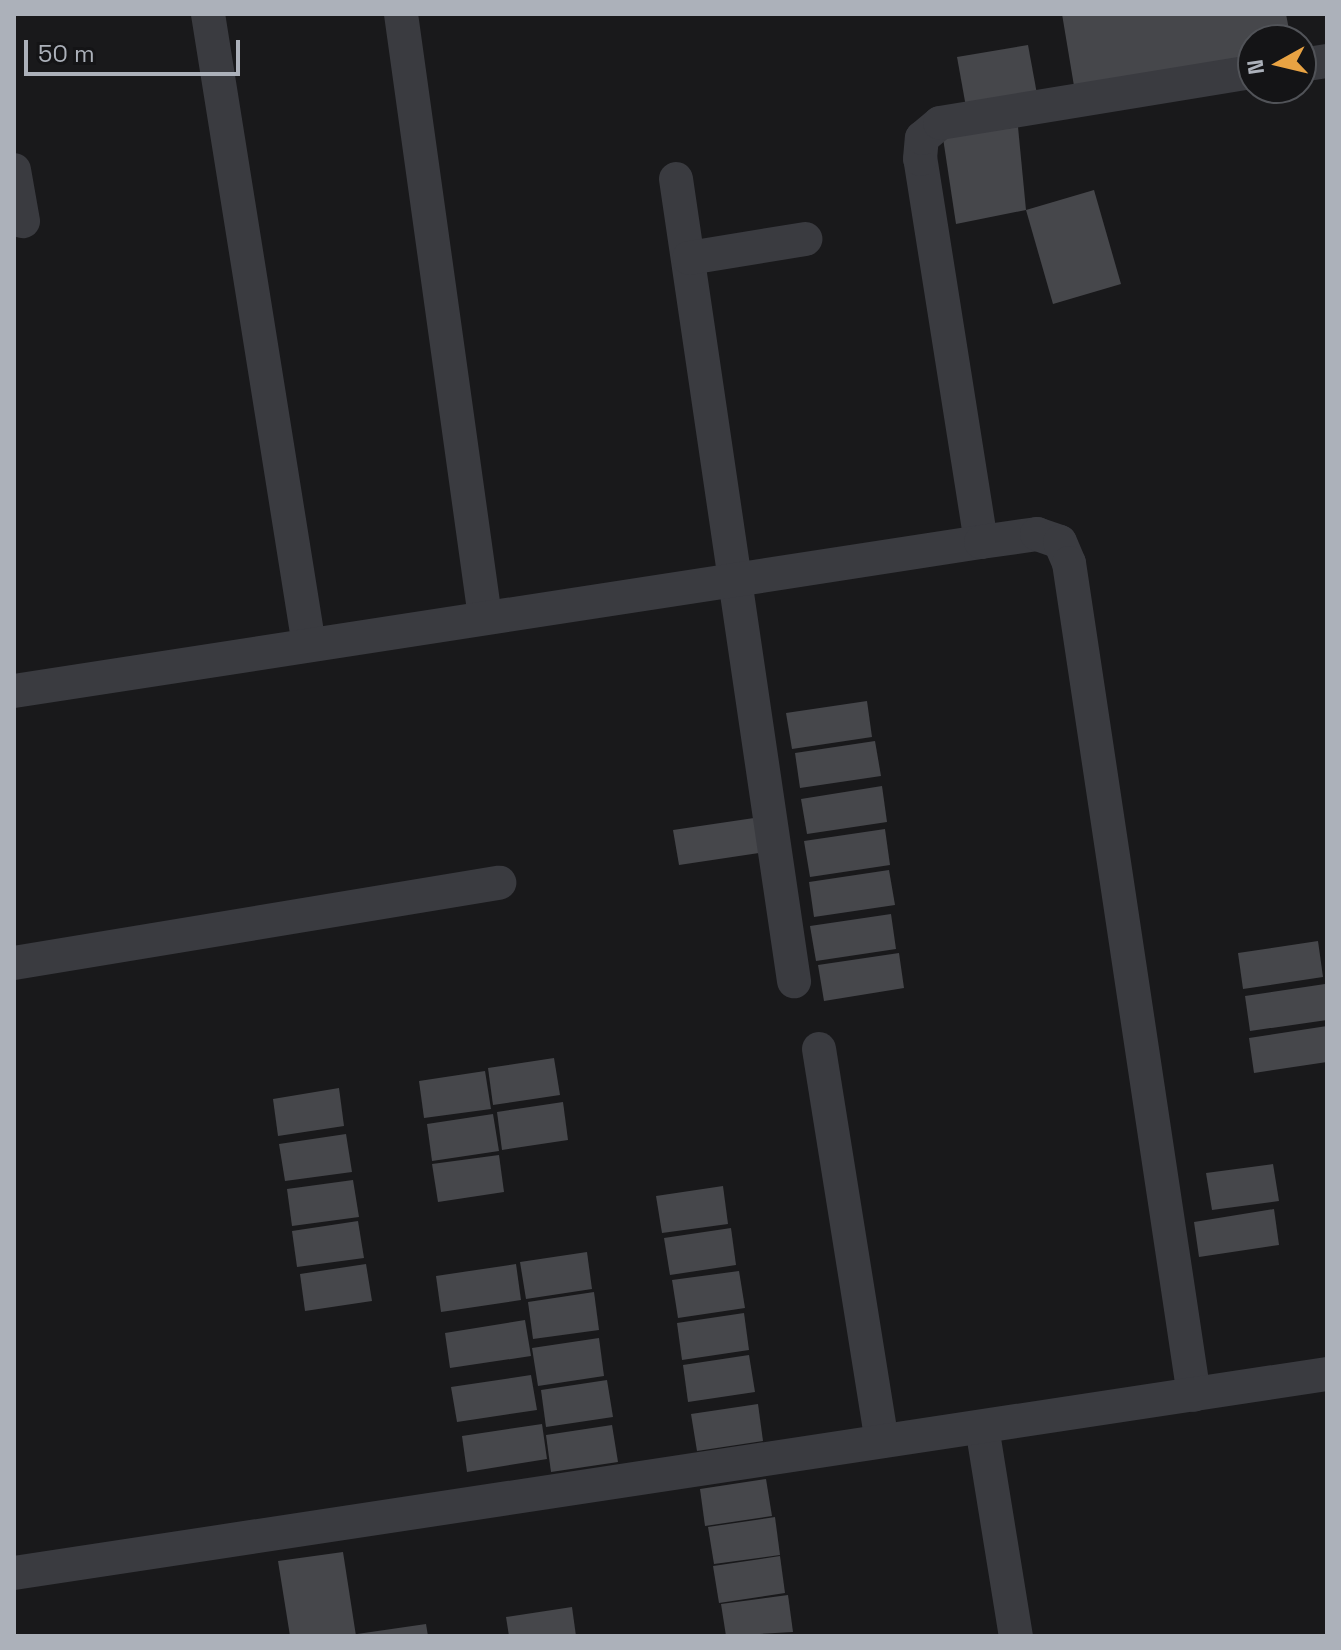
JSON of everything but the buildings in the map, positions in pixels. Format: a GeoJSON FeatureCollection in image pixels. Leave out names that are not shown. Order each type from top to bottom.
{"type":"FeatureCollection","features":[{"type":"Feature","properties":{"kind":"street"},"geometry":{"type":"LineString","coordinates":[[208,14],[309,645]]}},
{"type":"Feature","properties":{"kind":"street"},"geometry":{"type":"LineString","coordinates":[[401,14],[485,617]]}},
{"type":"Feature","properties":{"kind":"street"},"geometry":{"type":"LineString","coordinates":[[981,542],[920,159],[922,138],[940,123],[1237,75]]}},
{"type":"Feature","properties":{"kind":"street"},"geometry":{"type":"LineString","coordinates":[[14,170],[23,221]]}},
{"type":"Feature","properties":{"kind":"street"},"geometry":{"type":"LineString","coordinates":[[676,179],[739,579],[794,981]]}},
{"type":"Feature","properties":{"kind":"street"},"geometry":{"type":"LineString","coordinates":[[689,258],[805,239]]}},
{"type":"Feature","properties":{"kind":"street"},"geometry":{"type":"LineString","coordinates":[[14,691],[1037,534],[1060,542],[1069,563],[1194,1395]]}},
{"type":"Feature","properties":{"kind":"street"},"geometry":{"type":"LineString","coordinates":[[14,963],[499,883]]}},
{"type":"Feature","properties":{"kind":"street"},"geometry":{"type":"LineString","coordinates":[[819,1049],[882,1441]]}},
{"type":"Feature","properties":{"kind":"street"},"geometry":{"type":"LineString","coordinates":[[14,1573],[1327,1374]]}},
{"type":"Feature","properties":{"kind":"street"},"geometry":{"type":"LineString","coordinates":[[982,1427],[1016,1636]]}}]}
